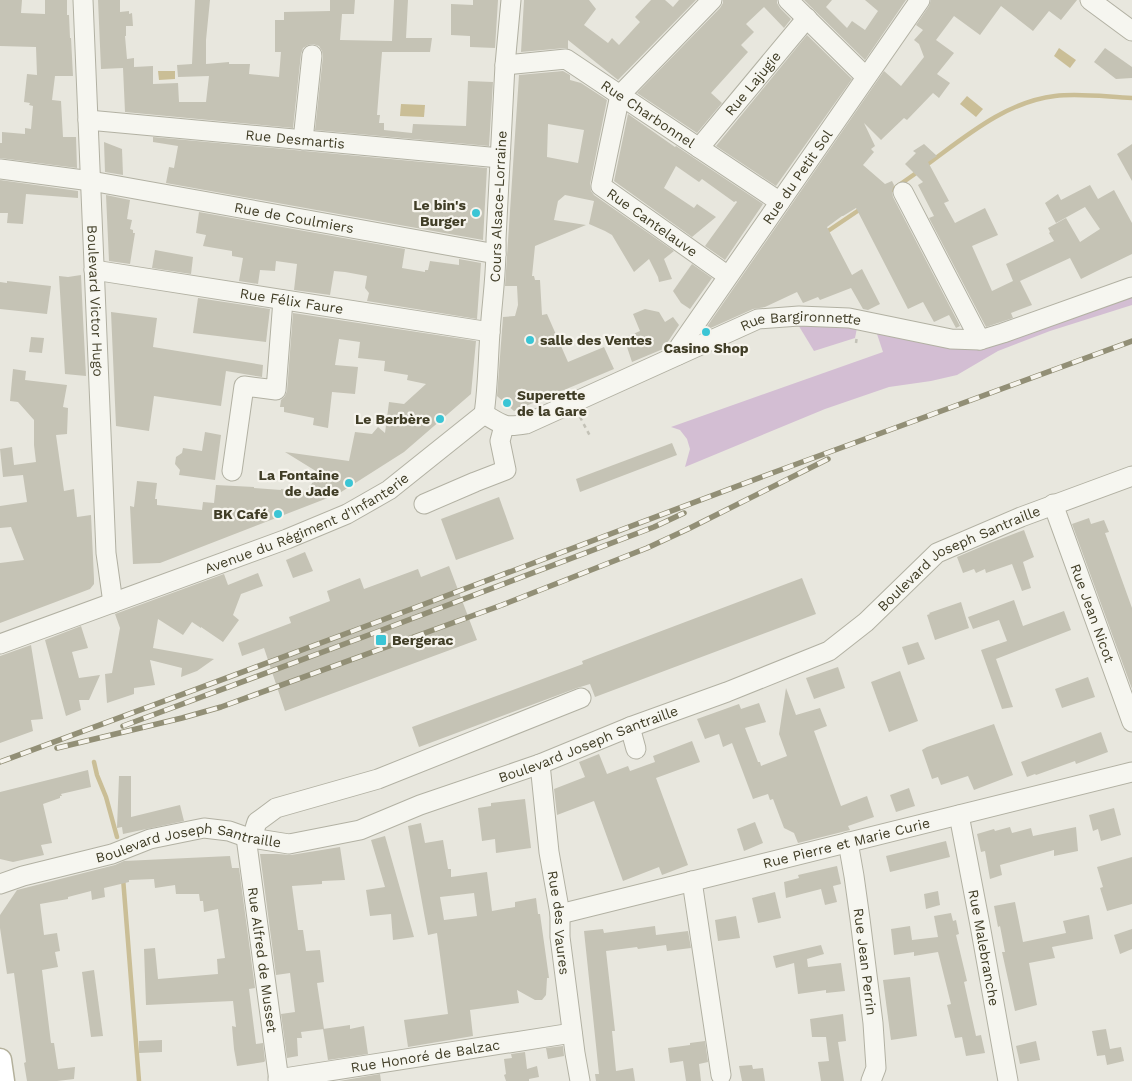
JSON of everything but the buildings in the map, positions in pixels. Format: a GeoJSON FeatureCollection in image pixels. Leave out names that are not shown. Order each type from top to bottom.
{"type":"FeatureCollection","features":[{"type":"Feature","properties":{"kind":"main road"},"geometry":{"type":"LineString","coordinates":[[0,1060],[2,1081]]}},
{"type":"Feature","properties":{"kind":"street","name":"Boulevard Victor Hugo"},"geometry":{"type":"LineString","coordinates":[[82,0],[106,553],[113,603]]}},
{"type":"Feature","properties":{"kind":"street","name":"Cours Alsace-Lorraine"},"geometry":{"type":"LineString","coordinates":[[484,414],[496,254],[505,65],[511,0]]}},
{"type":"Feature","properties":{"kind":"street"},"geometry":{"type":"LineString","coordinates":[[620,95],[712,0]]}},
{"type":"Feature","properties":{"kind":"street"},"geometry":{"type":"LineString","coordinates":[[788,0],[866,77]]}},
{"type":"Feature","properties":{"kind":"street","name":"Rue du Petit Sol"},"geometry":{"type":"LineString","coordinates":[[678,355],[680,346],[920,0]]}},
{"type":"Feature","properties":{"kind":"street"},"geometry":{"type":"LineString","coordinates":[[1090,0],[1132,31]]}},
{"type":"Feature","properties":{"kind":"street","name":"Rue Lajugie"},"geometry":{"type":"LineString","coordinates":[[699,148],[807,18]]}},
{"type":"Feature","properties":{"kind":"street"},"geometry":{"type":"LineString","coordinates":[[303,140],[312,55]]}},
{"type":"Feature","properties":{"kind":"street","name":"Rue Charbonnel"},"geometry":{"type":"LineString","coordinates":[[505,65],[566,59],[780,202]]}},
{"type":"Feature","properties":{"kind":"street","name":"Rue Cantelauve"},"geometry":{"type":"LineString","coordinates":[[620,95],[602,186],[728,276]]}},
{"type":"Feature","properties":{"kind":"street","name":"Rue Desmartis"},"geometry":{"type":"LineString","coordinates":[[88,120],[500,158]]}},
{"type":"Feature","properties":{"kind":"street","name":"Rue de Coulmiers"},"geometry":{"type":"LineString","coordinates":[[0,169],[91,182],[496,254]]}},
{"type":"Feature","properties":{"kind":"street"},"geometry":{"type":"LineString","coordinates":[[903,192],[980,340]]}},
{"type":"Feature","properties":{"kind":"street","name":"Rue Félix Faure"},"geometry":{"type":"LineString","coordinates":[[94,270],[490,332]]}},
{"type":"Feature","properties":{"kind":"street","name":"Rue Bargironnette"},"geometry":{"type":"LineString","coordinates":[[504,426],[510,427],[526,424],[758,319],[799,316],[849,318],[951,339],[980,340],[1132,288]]}},
{"type":"Feature","properties":{"kind":"street"},"geometry":{"type":"LineString","coordinates":[[232,471],[244,386],[276,390],[283,300]]}},
{"type":"Feature","properties":{"kind":"street"},"geometry":{"type":"LineString","coordinates":[[424,504],[506,470],[500,441],[504,426],[484,414]]}},
{"type":"Feature","properties":{"kind":"street","name":"Avenue du Régiment d'Infanterie"},"geometry":{"type":"LineString","coordinates":[[0,644],[287,539],[347,514],[389,490],[484,414]]}},
{"type":"Feature","properties":{"kind":"street","name":"Boulevard Joseph Santraille"},"geometry":{"type":"LineString","coordinates":[[0,884],[23,876],[112,854],[150,839],[204,828],[229,831],[249,838],[289,844],[360,830],[420,805],[540,764],[630,727],[728,692],[828,652],[866,622],[937,553],[1053,504],[1132,476]]}},
{"type":"Feature","properties":{"kind":"street","name":"Rue Jean Nicot"},"geometry":{"type":"LineString","coordinates":[[1053,504],[1132,722]]}},
{"type":"Feature","properties":{"kind":"street"},"geometry":{"type":"LineString","coordinates":[[249,838],[257,822],[276,808],[378,779],[581,698]]}},
{"type":"Feature","properties":{"kind":"street"},"geometry":{"type":"LineString","coordinates":[[630,727],[636,749]]}},
{"type":"Feature","properties":{"kind":"street","name":"Rue des Vaures"},"geometry":{"type":"LineString","coordinates":[[540,764],[549,852],[560,914],[560,937],[580,1081]]}},
{"type":"Feature","properties":{"kind":"street","name":"Rue Pierre et Marie Curie"},"geometry":{"type":"LineString","coordinates":[[560,914],[1132,772]]}},
{"type":"Feature","properties":{"kind":"street","name":"Rue Malebranche"},"geometry":{"type":"LineString","coordinates":[[958,815],[1008,1081]]}},
{"type":"Feature","properties":{"kind":"street","name":"Rue Alfred de Musset"},"geometry":{"type":"LineString","coordinates":[[249,838],[278,1080]]}},
{"type":"Feature","properties":{"kind":"street","name":"Rue Jean Perrin"},"geometry":{"type":"LineString","coordinates":[[848,842],[873,1023],[876,1068],[871,1081]]}},
{"type":"Feature","properties":{"kind":"street"},"geometry":{"type":"LineString","coordinates":[[692,881],[721,1075]]}},
{"type":"Feature","properties":{"kind":"street","name":"Rue Honoré de Balzac"},"geometry":{"type":"LineString","coordinates":[[278,1080],[572,1032]]}},
{"type":"Feature","properties":{"kind":"path"},"geometry":{"type":"LineString","coordinates":[[573,403],[590,436]]}},
{"type":"Feature","properties":{"kind":"shaded area"},"geometry":{"type":"Polygon","coordinates":[[[1059,48],[1076,60],[1070,68],[1054,56],[1059,48]]]}},
{"type":"Feature","properties":{"kind":"shaded area"},"geometry":{"type":"Polygon","coordinates":[[[158,71],[175,71],[175,79],[159,80],[158,71]]]}},
{"type":"Feature","properties":{"kind":"shaded area"},"geometry":{"type":"Polygon","coordinates":[[[967,96],[983,109],[976,117],[960,104],[967,96]]]}},
{"type":"Feature","properties":{"kind":"shaded area"},"geometry":{"type":"Polygon","coordinates":[[[401,104],[425,105],[424,117],[400,116],[401,104]]]}},
{"type":"Feature","properties":{"kind":"shaded area"},"geometry":{"type":"Polygon","coordinates":[[[1132,297],[1132,305],[1050,331],[998,351],[957,375],[889,387],[825,409],[685,467],[690,449],[687,439],[680,430],[671,427],[883,352],[876,331],[952,349],[988,346],[1132,297]]]}},
{"type":"Feature","properties":{"kind":"shaded area"},"geometry":{"type":"Polygon","coordinates":[[[797,323],[817,323],[857,328],[855,338],[814,351],[797,323]]]}},
{"type":"Feature","properties":{"kind":"waterway"},"geometry":{"type":"LineString","coordinates":[[925,166],[986,122],[1019,105],[1055,96],[1094,95],[1132,98]]}},
{"type":"Feature","properties":{"kind":"waterway"},"geometry":{"type":"LineString","coordinates":[[892,190],[919,171]]}},
{"type":"Feature","properties":{"kind":"waterway"},"geometry":{"type":"LineString","coordinates":[[825,233],[862,208]]}},
{"type":"Feature","properties":{"kind":"waterway"},"geometry":{"type":"LineString","coordinates":[[94,762],[117,837]]}},
{"type":"Feature","properties":{"kind":"waterway"},"geometry":{"type":"LineString","coordinates":[[123,878],[139,1081]]}},
{"type":"Feature","properties":{"kind":"railway"},"geometry":{"type":"LineString","coordinates":[[0,762],[764,476],[1132,341]]}},
{"type":"Feature","properties":{"kind":"railway"},"geometry":{"type":"LineString","coordinates":[[57,748],[221,707],[502,605],[647,548],[828,459]]}},
{"type":"Feature","properties":{"kind":"railway"},"geometry":{"type":"LineString","coordinates":[[123,726],[654,527],[684,513]]}},
{"type":"Feature","properties":{"kind":"place","name":"Le bin's Burger"},"geometry":{"type":"Point","coordinates":[476,213]}},
{"type":"Feature","properties":{"kind":"place","name":"Casino Shop"},"geometry":{"type":"Point","coordinates":[706,332]}},
{"type":"Feature","properties":{"kind":"place","name":"salle des Ventes"},"geometry":{"type":"Point","coordinates":[530,340]}},
{"type":"Feature","properties":{"kind":"place","name":"Superette de la Gare"},"geometry":{"type":"Point","coordinates":[507,403]}},
{"type":"Feature","properties":{"kind":"place","name":"Le Berbère"},"geometry":{"type":"Point","coordinates":[440,419]}},
{"type":"Feature","properties":{"kind":"place","name":"La Fontaine de Jade"},"geometry":{"type":"Point","coordinates":[349,483]}},
{"type":"Feature","properties":{"kind":"place","name":"BK Café"},"geometry":{"type":"Point","coordinates":[278,514]}},
{"type":"Feature","properties":{"kind":"place","name":"Bergerac"},"geometry":{"type":"Point","coordinates":[381,640]}}]}
